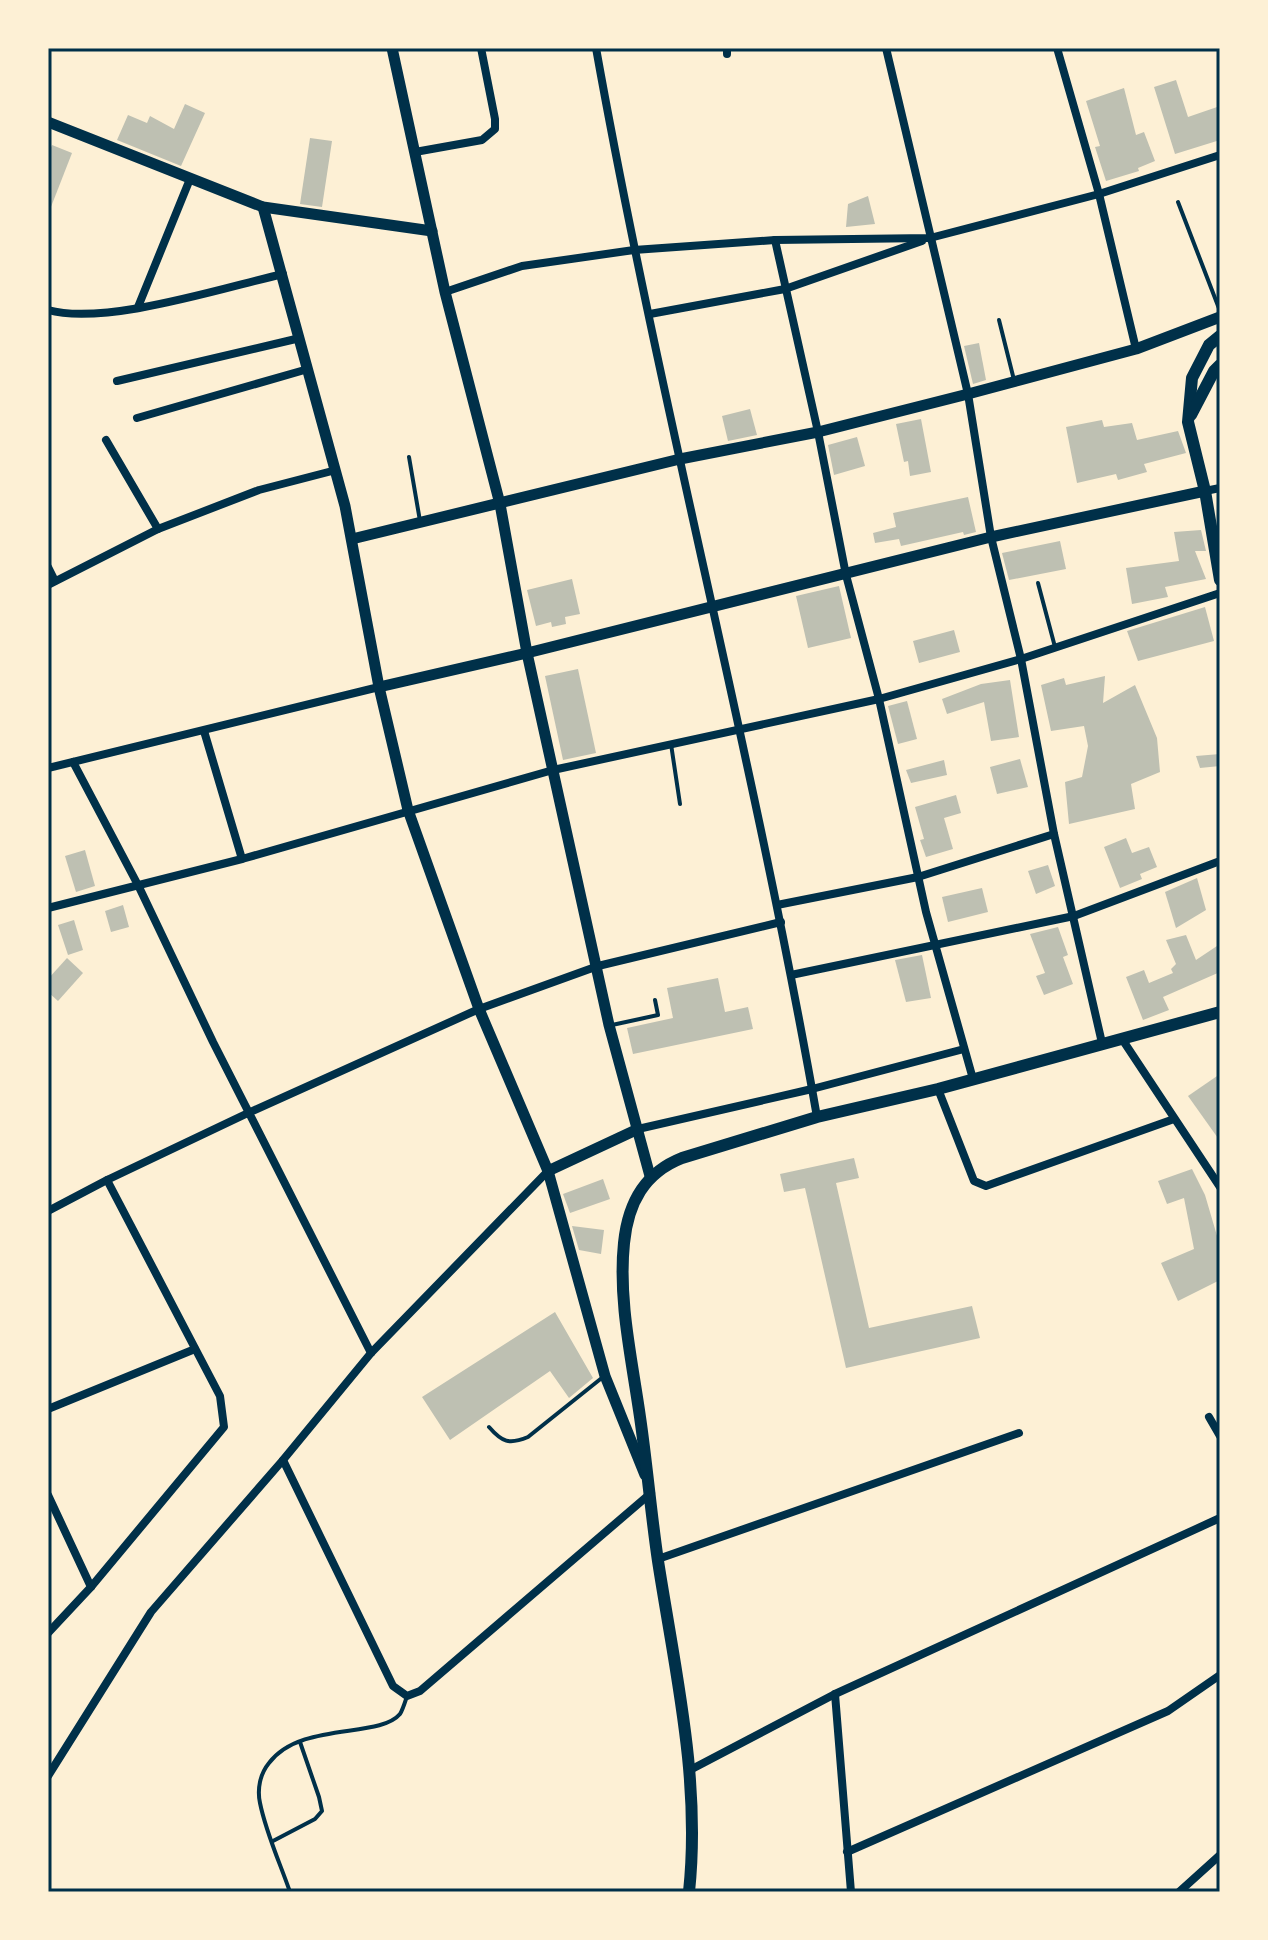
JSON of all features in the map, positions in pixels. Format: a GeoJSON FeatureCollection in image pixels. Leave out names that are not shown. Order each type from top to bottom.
{"type":"FeatureCollection","features":[{"type":"Feature","properties":{"kind":"main road"},"geometry":{"type":"LineString","coordinates":[[1220,336],[1209,345],[1192,378],[1188,422],[1205,491],[1220,580]]}},
{"type":"Feature","properties":{"kind":"main road"},"geometry":{"type":"LineString","coordinates":[[1188,422],[1220,365]]}},
{"type":"Feature","properties":{"kind":"main road"},"geometry":{"type":"LineString","coordinates":[[689,1892],[694,1851],[690,1770],[623,1299],[624,1241],[632,1206],[650,1176],[682,1158],[817,1117],[938,1089],[1220,1012]]}},
{"type":"Feature","properties":{"kind":"street"},"geometry":{"type":"LineString","coordinates":[[392,48],[445,292],[500,504],[527,653],[609,1025],[650,1176]]}},
{"type":"Feature","properties":{"kind":"street"},"geometry":{"type":"LineString","coordinates":[[415,152],[482,140],[495,129],[481,48]]}},
{"type":"Feature","properties":{"kind":"street"},"geometry":{"type":"LineString","coordinates":[[596,48],[634,250],[781,922],[817,1117]]}},
{"type":"Feature","properties":{"kind":"street"},"geometry":{"type":"LineString","coordinates":[[886,48],[968,394],[991,537],[1021,659],[1054,834],[1102,1043]]}},
{"type":"Feature","properties":{"kind":"street"},"geometry":{"type":"LineString","coordinates":[[1057,48],[1099,194],[1136,349]]}},
{"type":"Feature","properties":{"kind":"street"},"geometry":{"type":"LineString","coordinates":[[48,122],[263,207],[432,231]]}},
{"type":"Feature","properties":{"kind":"street"},"geometry":{"type":"LineString","coordinates":[[650,314],[785,289],[930,238],[1099,194],[1220,155]]}},
{"type":"Feature","properties":{"kind":"street"},"geometry":{"type":"LineString","coordinates":[[138,307],[190,179]]}},
{"type":"Feature","properties":{"kind":"street"},"geometry":{"type":"LineString","coordinates":[[263,207],[336,470],[379,687],[408,810],[479,1009],[548,1171],[605,1376],[651,1492],[420,1691],[407,1696],[393,1686],[283,1460]]}},
{"type":"Feature","properties":{"kind":"street"},"geometry":{"type":"LineString","coordinates":[[445,292],[522,266],[634,250],[775,240],[930,238]]}},
{"type":"Feature","properties":{"kind":"street"},"geometry":{"type":"LineString","coordinates":[[775,240],[846,575],[879,699],[918,877],[973,1079]]}},
{"type":"Feature","properties":{"kind":"street"},"geometry":{"type":"LineString","coordinates":[[48,310],[62,314],[91,314],[138,307],[283,274]]}},
{"type":"Feature","properties":{"kind":"street"},"geometry":{"type":"LineString","coordinates":[[352,539],[680,459],[818,432],[968,394],[1136,349],[1220,317]]}},
{"type":"Feature","properties":{"kind":"street"},"geometry":{"type":"LineString","coordinates":[[117,381],[300,338]]}},
{"type":"Feature","properties":{"kind":"street"},"geometry":{"type":"LineString","coordinates":[[137,418],[308,369]]}},
{"type":"Feature","properties":{"kind":"street"},"geometry":{"type":"LineString","coordinates":[[106,440],[158,529]]}},
{"type":"Feature","properties":{"kind":"street"},"geometry":{"type":"LineString","coordinates":[[48,567],[52,583],[158,529],[259,490],[336,470]]}},
{"type":"Feature","properties":{"kind":"street"},"geometry":{"type":"LineString","coordinates":[[48,768],[846,575],[991,537],[1220,488]]}},
{"type":"Feature","properties":{"kind":"street"},"geometry":{"type":"LineString","coordinates":[[48,908],[242,859],[553,770],[879,699],[1021,659],[1220,593]]}},
{"type":"Feature","properties":{"kind":"street"},"geometry":{"type":"LineString","coordinates":[[204,731],[242,859]]}},
{"type":"Feature","properties":{"kind":"street"},"geometry":{"type":"LineString","coordinates":[[73,762],[139,887],[248,1113],[371,1353]]}},
{"type":"Feature","properties":{"kind":"street"},"geometry":{"type":"LineString","coordinates":[[777,905],[918,877],[1054,834]]}},
{"type":"Feature","properties":{"kind":"street"},"geometry":{"type":"LineString","coordinates":[[791,975],[1074,916],[1220,861]]}},
{"type":"Feature","properties":{"kind":"street"},"geometry":{"type":"LineString","coordinates":[[48,1211],[248,1113],[479,1009],[598,966],[781,922]]}},
{"type":"Feature","properties":{"kind":"street"},"geometry":{"type":"LineString","coordinates":[[1122,1039],[1220,1187]]}},
{"type":"Feature","properties":{"kind":"street"},"geometry":{"type":"LineString","coordinates":[[48,1776],[151,1612],[371,1353],[548,1171],[638,1129],[812,1089],[964,1049]]}},
{"type":"Feature","properties":{"kind":"street"},"geometry":{"type":"LineString","coordinates":[[938,1089],[974,1181],[986,1186],[1174,1119]]}},
{"type":"Feature","properties":{"kind":"street"},"geometry":{"type":"LineString","coordinates":[[48,1633],[91,1587],[224,1427],[220,1396],[107,1180]]}},
{"type":"Feature","properties":{"kind":"street"},"geometry":{"type":"LineString","coordinates":[[48,1409],[195,1349]]}},
{"type":"Feature","properties":{"kind":"street"},"geometry":{"type":"LineString","coordinates":[[1209,1417],[1220,1436]]}},
{"type":"Feature","properties":{"kind":"street"},"geometry":{"type":"LineString","coordinates":[[658,1559],[1019,1433]]}},
{"type":"Feature","properties":{"kind":"street"},"geometry":{"type":"LineString","coordinates":[[48,1495],[51,1509],[91,1587]]}},
{"type":"Feature","properties":{"kind":"street"},"geometry":{"type":"LineString","coordinates":[[690,1770],[835,1694],[1220,1518]]}},
{"type":"Feature","properties":{"kind":"street"},"geometry":{"type":"LineString","coordinates":[[847,1852],[1168,1711],[1220,1675]]}},
{"type":"Feature","properties":{"kind":"street"},"geometry":{"type":"LineString","coordinates":[[835,1694],[851,1892]]}},
{"type":"Feature","properties":{"kind":"street"},"geometry":{"type":"LineString","coordinates":[[1179,1892],[1220,1855]]}},
{"type":"Feature","properties":{"kind":"lane"},"geometry":{"type":"LineString","coordinates":[[1178,202],[1220,311]]}},
{"type":"Feature","properties":{"kind":"lane"},"geometry":{"type":"LineString","coordinates":[[999,320],[1014,382]]}},
{"type":"Feature","properties":{"kind":"lane"},"geometry":{"type":"LineString","coordinates":[[409,457],[421,523]]}},
{"type":"Feature","properties":{"kind":"lane"},"geometry":{"type":"LineString","coordinates":[[1038,583],[1055,648]]}},
{"type":"Feature","properties":{"kind":"lane"},"geometry":{"type":"LineString","coordinates":[[671,744],[680,804]]}},
{"type":"Feature","properties":{"kind":"lane"},"geometry":{"type":"LineString","coordinates":[[609,1025],[658,1015],[655,1000]]}},
{"type":"Feature","properties":{"kind":"lane"},"geometry":{"type":"LineString","coordinates":[[489,1427],[502,1441],[514,1443],[528,1437],[605,1376]]}},
{"type":"Feature","properties":{"kind":"lane"},"geometry":{"type":"LineString","coordinates":[[290,1892],[259,1801],[261,1775],[272,1759],[285,1748],[319,1735],[382,1724],[401,1713],[407,1696]]}},
{"type":"Feature","properties":{"kind":"lane"},"geometry":{"type":"LineString","coordinates":[[273,1841],[315,1819],[322,1811],[300,1742]]}},
{"type":"Feature","properties":{"kind":"building"},"geometry":{"type":"Polygon","coordinates":[[[1176,80],[1188,117],[1220,106],[1220,140],[1175,154],[1154,87],[1176,80]]]}},
{"type":"Feature","properties":{"kind":"building"},"geometry":{"type":"Polygon","coordinates":[[[1124,88],[1136,135],[1144,132],[1155,161],[1138,168],[1139,171],[1106,181],[1095,147],[1100,146],[1086,101],[1124,88]]]}},
{"type":"Feature","properties":{"kind":"building"},"geometry":{"type":"Polygon","coordinates":[[[185,104],[205,113],[181,166],[117,140],[128,115],[147,123],[150,116],[174,129],[185,104]]]}},
{"type":"Feature","properties":{"kind":"building"},"geometry":{"type":"Polygon","coordinates":[[[310,138],[332,141],[322,207],[300,204],[310,138]]]}},
{"type":"Feature","properties":{"kind":"building"},"geometry":{"type":"Polygon","coordinates":[[[52,145],[72,153],[49,212],[48,154],[52,145]]]}},
{"type":"Feature","properties":{"kind":"building"},"geometry":{"type":"Polygon","coordinates":[[[868,196],[875,224],[846,227],[848,204],[868,196]]]}},
{"type":"Feature","properties":{"kind":"building"},"geometry":{"type":"Polygon","coordinates":[[[979,343],[986,380],[973,384],[964,346],[979,343]]]}},
{"type":"Feature","properties":{"kind":"building"},"geometry":{"type":"Polygon","coordinates":[[[750,409],[757,435],[728,441],[722,416],[750,409]]]}},
{"type":"Feature","properties":{"kind":"building"},"geometry":{"type":"Polygon","coordinates":[[[921,419],[931,472],[910,476],[896,424],[921,419]]]}},
{"type":"Feature","properties":{"kind":"building"},"geometry":{"type":"Polygon","coordinates":[[[1102,420],[1104,427],[1132,423],[1137,440],[1178,431],[1186,453],[1144,464],[1147,472],[1118,480],[1116,474],[1077,483],[1066,427],[1102,420]]]}},
{"type":"Feature","properties":{"kind":"building"},"geometry":{"type":"Polygon","coordinates":[[[857,437],[865,466],[834,475],[828,445],[857,437]]]}},
{"type":"Feature","properties":{"kind":"building"},"geometry":{"type":"Polygon","coordinates":[[[968,497],[976,532],[901,546],[899,539],[875,543],[873,533],[896,527],[893,513],[968,497]]]}},
{"type":"Feature","properties":{"kind":"building"},"geometry":{"type":"Polygon","coordinates":[[[1201,530],[1206,551],[1195,551],[1206,579],[1165,587],[1168,597],[1132,604],[1126,568],[1179,561],[1174,532],[1201,530]]]}},
{"type":"Feature","properties":{"kind":"building"},"geometry":{"type":"Polygon","coordinates":[[[1060,541],[1066,569],[1009,580],[1002,553],[1060,541]]]}},
{"type":"Feature","properties":{"kind":"building"},"geometry":{"type":"Polygon","coordinates":[[[572,579],[580,614],[565,617],[566,624],[552,627],[551,622],[536,626],[527,590],[572,579]]]}},
{"type":"Feature","properties":{"kind":"building"},"geometry":{"type":"Polygon","coordinates":[[[839,586],[851,638],[808,648],[796,596],[839,586]]]}},
{"type":"Feature","properties":{"kind":"building"},"geometry":{"type":"Polygon","coordinates":[[[1205,607],[1214,641],[1138,661],[1127,631],[1205,607]]]}},
{"type":"Feature","properties":{"kind":"building"},"geometry":{"type":"Polygon","coordinates":[[[954,630],[960,652],[919,663],[913,641],[954,630]]]}},
{"type":"Feature","properties":{"kind":"building"},"geometry":{"type":"Polygon","coordinates":[[[578,669],[596,753],[563,760],[545,676],[578,669]]]}},
{"type":"Feature","properties":{"kind":"building"},"geometry":{"type":"Polygon","coordinates":[[[1105,676],[1103,703],[1135,685],[1157,738],[1160,772],[1131,784],[1135,809],[1069,824],[1065,782],[1082,777],[1088,746],[1084,726],[1051,731],[1041,685],[1064,678],[1066,685],[1105,676]]]}},
{"type":"Feature","properties":{"kind":"building"},"geometry":{"type":"Polygon","coordinates":[[[1010,680],[1019,737],[991,741],[984,702],[947,714],[942,699],[981,684],[1010,680]]]}},
{"type":"Feature","properties":{"kind":"building"},"geometry":{"type":"Polygon","coordinates":[[[907,701],[917,739],[898,744],[888,706],[907,701]]]}},
{"type":"Feature","properties":{"kind":"building"},"geometry":{"type":"Polygon","coordinates":[[[1220,754],[1220,766],[1200,768],[1196,756],[1220,754]]]}},
{"type":"Feature","properties":{"kind":"building"},"geometry":{"type":"Polygon","coordinates":[[[1020,759],[1028,787],[997,794],[990,767],[1020,759]]]}},
{"type":"Feature","properties":{"kind":"building"},"geometry":{"type":"Polygon","coordinates":[[[944,760],[947,775],[911,783],[906,770],[944,760]]]}},
{"type":"Feature","properties":{"kind":"building"},"geometry":{"type":"Polygon","coordinates":[[[956,795],[961,813],[944,818],[953,849],[926,857],[915,807],[956,795]]]}},
{"type":"Feature","properties":{"kind":"building"},"geometry":{"type":"Polygon","coordinates":[[[1126,838],[1132,853],[1149,847],[1157,867],[1140,874],[1142,879],[1120,888],[1104,847],[1126,838]]]}},
{"type":"Feature","properties":{"kind":"building"},"geometry":{"type":"Polygon","coordinates":[[[85,850],[95,886],[76,892],[65,856],[85,850]]]}},
{"type":"Feature","properties":{"kind":"building"},"geometry":{"type":"Polygon","coordinates":[[[1048,865],[1055,886],[1036,894],[1028,871],[1048,865]]]}},
{"type":"Feature","properties":{"kind":"building"},"geometry":{"type":"Polygon","coordinates":[[[1197,878],[1206,910],[1176,928],[1165,892],[1197,878]]]}},
{"type":"Feature","properties":{"kind":"building"},"geometry":{"type":"Polygon","coordinates":[[[982,888],[988,912],[948,922],[942,897],[982,888]]]}},
{"type":"Feature","properties":{"kind":"building"},"geometry":{"type":"Polygon","coordinates":[[[123,905],[129,927],[111,932],[105,911],[123,905]]]}},
{"type":"Feature","properties":{"kind":"building"},"geometry":{"type":"Polygon","coordinates":[[[74,920],[83,950],[68,955],[58,925],[74,920]]]}},
{"type":"Feature","properties":{"kind":"building"},"geometry":{"type":"Polygon","coordinates":[[[1058,927],[1068,955],[1063,957],[1073,984],[1044,995],[1036,976],[1045,973],[1030,934],[1058,927]]]}},
{"type":"Feature","properties":{"kind":"building"},"geometry":{"type":"Polygon","coordinates":[[[1186,935],[1196,960],[1220,944],[1220,972],[1163,997],[1169,1010],[1143,1020],[1126,977],[1144,970],[1149,983],[1173,973],[1171,969],[1176,964],[1166,940],[1186,935]]]}},
{"type":"Feature","properties":{"kind":"building"},"geometry":{"type":"Polygon","coordinates":[[[922,955],[931,998],[906,1002],[895,960],[922,955]]]}},
{"type":"Feature","properties":{"kind":"building"},"geometry":{"type":"Polygon","coordinates":[[[67,958],[83,973],[58,1001],[48,992],[48,979],[67,958]]]}},
{"type":"Feature","properties":{"kind":"building"},"geometry":{"type":"Polygon","coordinates":[[[718,978],[725,1012],[748,1007],[753,1029],[633,1054],[627,1028],[673,1018],[667,988],[718,978]]]}},
{"type":"Feature","properties":{"kind":"building"},"geometry":{"type":"Polygon","coordinates":[[[1220,1074],[1220,1141],[1188,1096],[1220,1074]]]}},
{"type":"Feature","properties":{"kind":"building"},"geometry":{"type":"Polygon","coordinates":[[[854,1158],[859,1178],[836,1183],[869,1328],[972,1306],[980,1338],[846,1368],[805,1188],[784,1192],[780,1174],[854,1158]]]}},
{"type":"Feature","properties":{"kind":"building"},"geometry":{"type":"Polygon","coordinates":[[[1192,1169],[1205,1195],[1220,1246],[1220,1280],[1178,1301],[1161,1263],[1194,1249],[1184,1198],[1167,1204],[1158,1181],[1192,1169]]]}},
{"type":"Feature","properties":{"kind":"building"},"geometry":{"type":"Polygon","coordinates":[[[603,1179],[610,1199],[570,1213],[563,1194],[603,1179]]]}},
{"type":"Feature","properties":{"kind":"building"},"geometry":{"type":"Polygon","coordinates":[[[572,1226],[604,1230],[601,1254],[579,1250],[572,1226]]]}},
{"type":"Feature","properties":{"kind":"building"},"geometry":{"type":"Polygon","coordinates":[[[555,1312],[593,1378],[569,1398],[550,1371],[450,1440],[422,1397],[555,1312]]]}}]}
